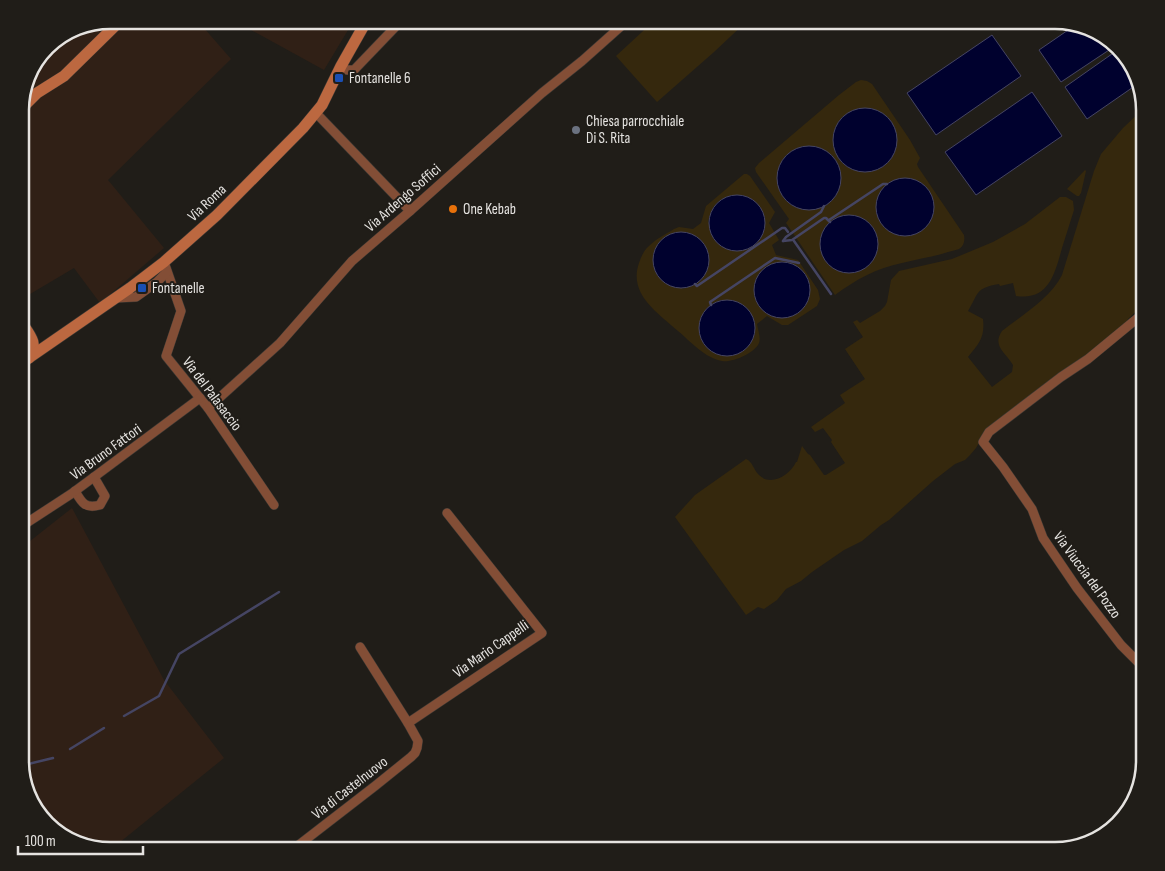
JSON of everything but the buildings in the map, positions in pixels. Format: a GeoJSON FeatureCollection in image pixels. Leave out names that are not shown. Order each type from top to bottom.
{"type":"FeatureCollection","features":[{"type":"Feature","properties":{"kind":"main road"},"geometry":{"type":"LineString","coordinates":[[30,100],[37,93],[64,76],[112,29]]}},
{"type":"Feature","properties":{"kind":"main road","name":"Via Roma"},"geometry":{"type":"LineString","coordinates":[[29,358],[116,298],[166,267],[316,113],[362,29]]}},
{"type":"Feature","properties":{"kind":"main road"},"geometry":{"type":"LineString","coordinates":[[29,333],[34,344],[34,350],[29,356]]}},
{"type":"Feature","properties":{"kind":"main road"},"geometry":{"type":"LineString","coordinates":[[31,336],[44,343],[54,341]]}},
{"type":"Feature","properties":{"kind":"street"},"geometry":{"type":"LineString","coordinates":[[341,66],[347,70],[354,70],[393,29]]}},
{"type":"Feature","properties":{"kind":"street","name":"Via Ardengo Soffici"},"geometry":{"type":"LineString","coordinates":[[208,408],[280,343],[352,261],[542,93],[618,29]]}},
{"type":"Feature","properties":{"kind":"street"},"geometry":{"type":"LineString","coordinates":[[316,113],[410,211]]}},
{"type":"Feature","properties":{"kind":"street","name":"Via del Palasaccio"},"geometry":{"type":"LineString","coordinates":[[166,267],[181,311],[166,356],[208,408],[274,505]]}},
{"type":"Feature","properties":{"kind":"street","name":"Via Viuccia del Pozzo"},"geometry":{"type":"LineString","coordinates":[[1136,319],[1088,359],[1061,377],[989,432],[983,442],[1032,509],[1043,538],[1077,588],[1121,645],[1136,660]]}},
{"type":"Feature","properties":{"kind":"street","name":"Via Bruno Fattori"},"geometry":{"type":"LineString","coordinates":[[29,521],[75,491],[200,398]]}},
{"type":"Feature","properties":{"kind":"street"},"geometry":{"type":"LineString","coordinates":[[75,491],[83,504],[92,507],[100,505],[105,496],[94,477]]}},
{"type":"Feature","properties":{"kind":"street","name":"Via Mario Cappelli"},"geometry":{"type":"LineString","coordinates":[[408,723],[542,633],[448,513]]}},
{"type":"Feature","properties":{"kind":"street"},"geometry":{"type":"LineString","coordinates":[[360,648],[408,723]]}},
{"type":"Feature","properties":{"kind":"street","name":"Via di Castelnuovo"},"geometry":{"type":"LineString","coordinates":[[303,842],[415,753],[418,741],[408,723]]}},
{"type":"Feature","properties":{"kind":"shaded area"},"geometry":{"type":"Polygon","coordinates":[[[205,29],[231,59],[108,180],[164,248],[100,303],[74,268],[29,295],[29,105],[35,79],[42,65],[65,42],[94,30],[205,29]]]}},
{"type":"Feature","properties":{"kind":"shaded area"},"geometry":{"type":"Polygon","coordinates":[[[249,29],[349,29],[324,70],[249,29]]]}},
{"type":"Feature","properties":{"kind":"shaded area"},"geometry":{"type":"Polygon","coordinates":[[[645,29],[738,29],[657,102],[616,56],[645,29]]]}},
{"type":"Feature","properties":{"kind":"shaded area"},"geometry":{"type":"Polygon","coordinates":[[[861,80],[872,84],[910,140],[920,158],[917,164],[918,167],[964,235],[964,241],[959,249],[875,271],[850,284],[835,295],[786,223],[789,219],[755,168],[839,95],[861,80]]]}},
{"type":"Feature","properties":{"kind":"shaded area"},"geometry":{"type":"Polygon","coordinates":[[[1136,116],[1136,311],[1126,323],[1078,362],[1067,368],[980,441],[965,460],[955,464],[933,481],[889,520],[862,541],[844,550],[801,581],[786,589],[777,600],[764,609],[758,607],[746,615],[675,517],[695,495],[746,459],[759,475],[769,480],[780,478],[793,467],[797,462],[802,446],[824,475],[845,463],[823,428],[815,432],[811,427],[845,403],[840,395],[865,379],[845,349],[863,337],[853,322],[857,320],[860,323],[885,306],[891,280],[899,271],[952,259],[993,242],[1025,224],[1060,197],[1066,197],[1073,201],[1074,210],[1053,275],[1043,290],[1027,296],[1016,296],[1013,283],[986,287],[979,292],[968,311],[983,319],[983,331],[980,340],[968,357],[992,387],[1012,372],[1013,365],[999,345],[999,336],[1002,331],[1043,299],[1062,275],[1101,154],[1136,116]]]}},
{"type":"Feature","properties":{"kind":"shaded area"},"geometry":{"type":"Polygon","coordinates":[[[1085,170],[1081,193],[1077,196],[1067,189],[1085,170]]]}},
{"type":"Feature","properties":{"kind":"shaded area"},"geometry":{"type":"Polygon","coordinates":[[[744,174],[750,176],[775,212],[769,223],[779,240],[772,245],[776,255],[798,260],[818,290],[820,299],[817,306],[788,325],[782,325],[767,316],[757,324],[760,339],[757,347],[743,356],[726,361],[710,357],[693,345],[654,310],[641,293],[638,284],[639,263],[647,248],[674,229],[679,227],[693,229],[701,223],[706,206],[744,174]],[[740,195],[723,199],[715,205],[708,222],[747,250],[757,243],[763,234],[763,219],[753,201],[740,195]],[[706,248],[682,289],[696,284],[705,275],[708,263],[706,248]],[[768,266],[756,280],[754,288],[755,298],[810,287],[808,278],[802,271],[768,266]],[[721,300],[713,303],[706,309],[745,349],[755,334],[721,300]]]}},
{"type":"Feature","properties":{"kind":"shaded area"},"geometry":{"type":"Polygon","coordinates":[[[72,508],[164,680],[224,758],[120,842],[99,842],[74,834],[61,825],[46,810],[37,797],[32,782],[29,766],[29,542],[72,508]]]}},
{"type":"Feature","properties":{"kind":"water"},"geometry":{"type":"Polygon","coordinates":[[[1069,30],[1091,37],[1109,50],[1061,82],[1039,50],[1069,30]]]}},
{"type":"Feature","properties":{"kind":"water"},"geometry":{"type":"Polygon","coordinates":[[[992,35],[1021,76],[936,135],[907,93],[992,35]]]}},
{"type":"Feature","properties":{"kind":"water"},"geometry":{"type":"Polygon","coordinates":[[[1113,54],[1128,74],[1133,87],[1087,119],[1065,87],[1113,54]]]}},
{"type":"Feature","properties":{"kind":"water"},"geometry":{"type":"Polygon","coordinates":[[[1032,92],[1062,136],[976,195],[945,152],[1032,92]]]}},
{"type":"Feature","properties":{"kind":"water"},"geometry":{"type":"Polygon","coordinates":[[[865,108],[877,110],[888,117],[895,128],[897,140],[895,152],[888,163],[877,170],[865,172],[853,170],[842,163],[835,152],[833,140],[835,128],[842,117],[853,110],[865,108]]]}},
{"type":"Feature","properties":{"kind":"water"},"geometry":{"type":"Polygon","coordinates":[[[809,146],[821,148],[832,155],[839,166],[841,178],[839,190],[832,201],[821,208],[809,210],[797,208],[786,201],[779,190],[777,178],[779,166],[786,155],[797,148],[809,146]]]}},
{"type":"Feature","properties":{"kind":"water"},"geometry":{"type":"Polygon","coordinates":[[[899,178],[911,178],[926,186],[934,201],[934,213],[926,228],[911,236],[899,236],[884,228],[876,213],[876,201],[884,186],[899,178]]]}},
{"type":"Feature","properties":{"kind":"water"},"geometry":{"type":"Polygon","coordinates":[[[737,195],[748,197],[757,203],[763,212],[765,223],[763,234],[757,243],[748,249],[737,251],[726,249],[717,243],[711,234],[709,223],[711,212],[717,203],[726,197],[737,195]]]}},
{"type":"Feature","properties":{"kind":"water"},"geometry":{"type":"Polygon","coordinates":[[[843,215],[855,215],[870,223],[878,238],[878,250],[870,265],[855,273],[843,273],[828,265],[820,250],[820,238],[828,223],[843,215]]]}},
{"type":"Feature","properties":{"kind":"water"},"geometry":{"type":"Polygon","coordinates":[[[681,232],[692,234],[701,240],[707,249],[709,260],[707,271],[701,280],[692,286],[681,288],[670,286],[661,280],[655,271],[653,260],[655,249],[661,240],[670,234],[681,232]]]}},
{"type":"Feature","properties":{"kind":"water"},"geometry":{"type":"Polygon","coordinates":[[[782,262],[793,264],[802,270],[808,279],[810,290],[808,301],[802,310],[793,316],[782,318],[771,316],[762,310],[756,301],[754,290],[756,279],[762,270],[771,264],[782,262]]]}},
{"type":"Feature","properties":{"kind":"water"},"geometry":{"type":"Polygon","coordinates":[[[727,300],[738,302],[747,308],[753,317],[755,328],[753,339],[747,348],[738,354],[727,356],[716,354],[707,348],[701,339],[699,328],[701,317],[707,308],[716,302],[727,300]]]}},
{"type":"Feature","properties":{"kind":"waterway"},"geometry":{"type":"LineString","coordinates":[[829,220],[883,184],[887,184]]}},
{"type":"Feature","properties":{"kind":"waterway"},"geometry":{"type":"LineString","coordinates":[[783,241],[821,212],[824,206]]}},
{"type":"Feature","properties":{"kind":"waterway"},"geometry":{"type":"LineString","coordinates":[[783,241],[792,240],[824,218],[830,222]]}},
{"type":"Feature","properties":{"kind":"waterway"},"geometry":{"type":"LineString","coordinates":[[695,284],[697,286],[782,228],[785,228],[788,232]]}},
{"type":"Feature","properties":{"kind":"waterway"},"geometry":{"type":"LineString","coordinates":[[794,241],[831,294]]}},
{"type":"Feature","properties":{"kind":"waterway"},"geometry":{"type":"LineString","coordinates":[[711,305],[710,302],[775,258],[799,263]]}},
{"type":"Feature","properties":{"kind":"waterway"},"geometry":{"type":"LineString","coordinates":[[124,716],[159,696],[179,654],[279,592]]}},
{"type":"Feature","properties":{"kind":"waterway"},"geometry":{"type":"LineString","coordinates":[[70,749],[104,728]]}},
{"type":"Feature","properties":{"kind":"waterway"},"geometry":{"type":"LineString","coordinates":[[29,764],[53,758]]}},
{"type":"Feature","properties":{"kind":"place","name":"Fontanelle 6"},"geometry":{"type":"Point","coordinates":[339,78]}},
{"type":"Feature","properties":{"kind":"place","name":"Chiesa parrocchiale Di S. Rita"},"geometry":{"type":"Point","coordinates":[576,130]}},
{"type":"Feature","properties":{"kind":"place","name":"One Kebab"},"geometry":{"type":"Point","coordinates":[453,209]}},
{"type":"Feature","properties":{"kind":"place","name":"Fontanelle"},"geometry":{"type":"Point","coordinates":[142,288]}}]}
